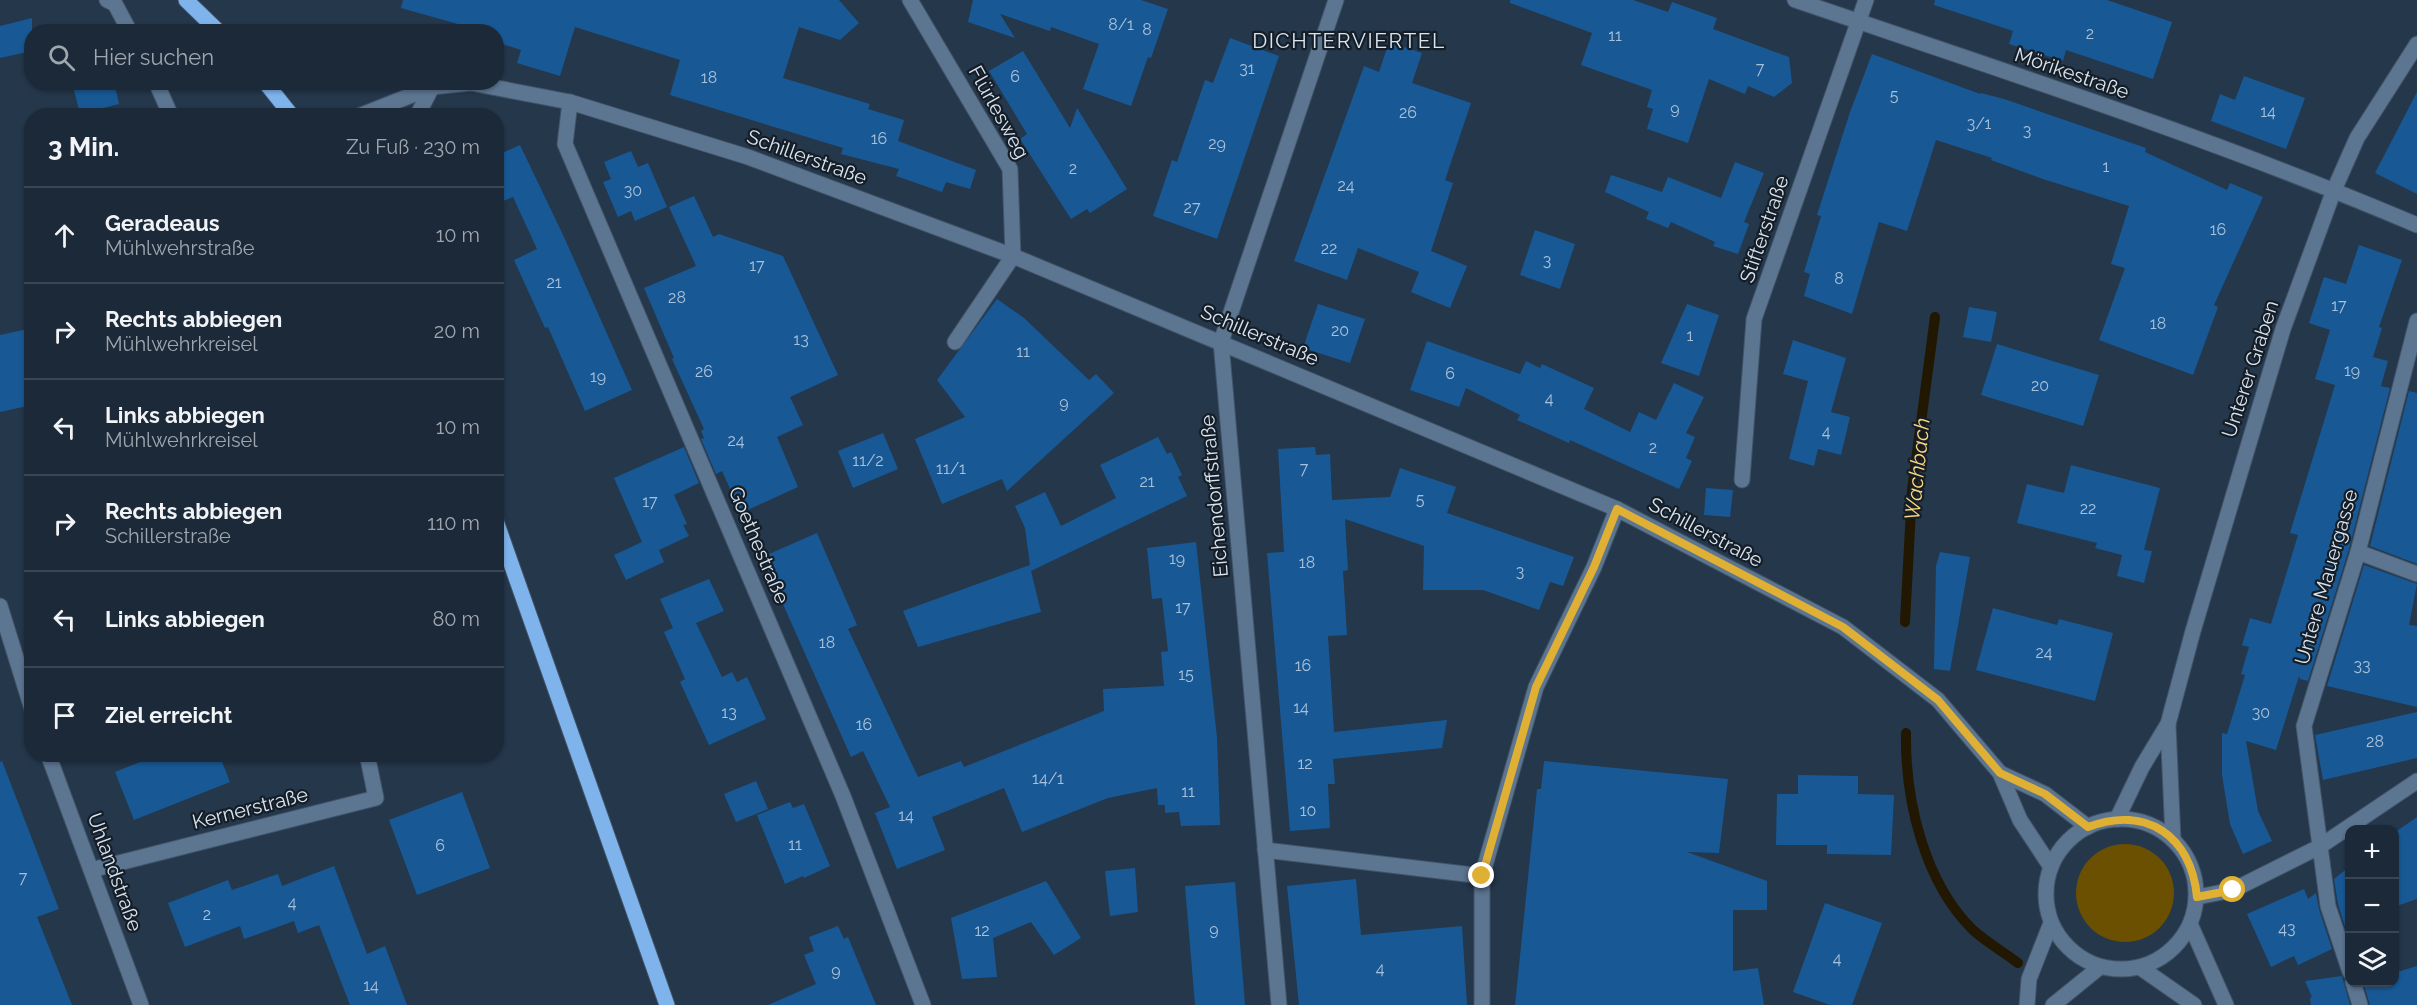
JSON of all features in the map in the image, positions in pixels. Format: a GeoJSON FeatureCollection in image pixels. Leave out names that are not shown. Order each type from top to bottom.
{"type":"FeatureCollection","features":[{"type":"Feature","properties":{"kind":"main road"},"geometry":{"type":"LineString","coordinates":[[186,0],[211,24]]}},
{"type":"Feature","properties":{"kind":"main road"},"geometry":{"type":"LineString","coordinates":[[271,90],[285,108]]}},
{"type":"Feature","properties":{"kind":"main road"},"geometry":{"type":"LineString","coordinates":[[504,544],[666,1005]]}},
{"type":"Feature","properties":{"kind":"street"},"geometry":{"type":"LineString","coordinates":[[107,0],[115,4],[126,24]]}},
{"type":"Feature","properties":{"kind":"street","name":"Flürlesweg"},"geometry":{"type":"LineString","coordinates":[[910,0],[1010,169],[1013,256]]}},
{"type":"Feature","properties":{"kind":"street","name":"Eichendorffstraße"},"geometry":{"type":"LineString","coordinates":[[1279,1005],[1221,342],[1336,0]]}},
{"type":"Feature","properties":{"kind":"street","name":"Mörikestraße"},"geometry":{"type":"LineString","coordinates":[[1795,0],[2151,123],[2334,190],[2417,225]]}},
{"type":"Feature","properties":{"kind":"street","name":"Stifterstraße"},"geometry":{"type":"LineString","coordinates":[[1742,480],[1754,319],[1866,0]]}},
{"type":"Feature","properties":{"kind":"street","name":"Unterer Graben"},"geometry":{"type":"LineString","coordinates":[[2117,819],[2142,767],[2168,724],[2206,587],[2283,329],[2334,190],[2357,138],[2417,44]]}},
{"type":"Feature","properties":{"kind":"street","name":"Schillerstraße"},"geometry":{"type":"LineString","coordinates":[[504,89],[570,102],[748,157],[1013,256],[1617,509],[1843,627],[1938,700],[2000,773],[2020,820],[2050,867]]}},
{"type":"Feature","properties":{"kind":"street"},"geometry":{"type":"LineString","coordinates":[[160,90],[167,108]]}},
{"type":"Feature","properties":{"kind":"street","name":"Schillerstraße"},"geometry":{"type":"LineString","coordinates":[[379,108],[424,90]]}},
{"type":"Feature","properties":{"kind":"street"},"geometry":{"type":"LineString","coordinates":[[421,108],[430,90]]}},
{"type":"Feature","properties":{"kind":"street","name":"Goethestraße"},"geometry":{"type":"LineString","coordinates":[[570,102],[565,144],[843,796],[923,1005]]}},
{"type":"Feature","properties":{"kind":"street"},"geometry":{"type":"LineString","coordinates":[[955,342],[1013,256]]}},
{"type":"Feature","properties":{"kind":"street","name":"Untere Mauergasse"},"geometry":{"type":"LineString","coordinates":[[2345,959],[2328,906],[2304,726],[2358,552],[2417,321]]}},
{"type":"Feature","properties":{"kind":"street"},"geometry":{"type":"LineString","coordinates":[[1482,1005],[1482,876],[1536,687],[1594,567],[1617,509]]}},
{"type":"Feature","properties":{"kind":"street"},"geometry":{"type":"LineString","coordinates":[[2358,552],[2417,574]]}},
{"type":"Feature","properties":{"kind":"street"},"geometry":{"type":"LineString","coordinates":[[0,606],[24,683]]}},
{"type":"Feature","properties":{"kind":"street","name":"Unterer Graben"},"geometry":{"type":"LineString","coordinates":[[2168,724],[2173,839]]}},
{"type":"Feature","properties":{"kind":"street","name":"Uhlandstraße"},"geometry":{"type":"LineString","coordinates":[[51,762],[141,1005]]}},
{"type":"Feature","properties":{"kind":"street","name":"Kernerstraße"},"geometry":{"type":"LineString","coordinates":[[91,870],[376,798],[369,762]]}},
{"type":"Feature","properties":{"kind":"street","name":"Schillerstraße"},"geometry":{"type":"LineString","coordinates":[[2000,773],[2045,794],[2088,827]]}},
{"type":"Feature","properties":{"kind":"street"},"geometry":{"type":"LineString","coordinates":[[2197,897],[2233,890],[2319,847],[2417,781]]}},
{"type":"Feature","properties":{"kind":"street"},"geometry":{"type":"LineString","coordinates":[[2117,819],[2137,820],[2156,827],[2173,839],[2187,856],[2195,876],[2197,897],[2191,926],[2179,944],[2162,959],[2141,968],[2121,970],[2100,967],[2079,958],[2063,942],[2051,923],[2046,904],[2046,886],[2050,867],[2059,851],[2072,837],[2088,827],[2117,819]]}},
{"type":"Feature","properties":{"kind":"street"},"geometry":{"type":"LineString","coordinates":[[1266,850],[1482,876]]}},
{"type":"Feature","properties":{"kind":"street"},"geometry":{"type":"LineString","coordinates":[[2027,1005],[2029,980],[2051,923]]}},
{"type":"Feature","properties":{"kind":"street"},"geometry":{"type":"LineString","coordinates":[[2191,926],[2226,1005]]}},
{"type":"Feature","properties":{"kind":"street"},"geometry":{"type":"LineString","coordinates":[[2052,1005],[2100,967]]}},
{"type":"Feature","properties":{"kind":"street"},"geometry":{"type":"LineString","coordinates":[[2141,968],[2194,1005]]}},
{"type":"Feature","properties":{"kind":"street"},"geometry":{"type":"LineString","coordinates":[[2355,987],[2360,1005]]}},
{"type":"Feature","properties":{"kind":"shaded area"},"geometry":{"type":"Polygon","coordinates":[[[2125,844],[2144,848],[2159,859],[2170,874],[2174,893],[2170,912],[2159,927],[2144,938],[2125,942],[2106,938],[2091,927],[2080,912],[2076,893],[2080,874],[2091,859],[2106,848],[2125,844]]]}},
{"type":"Feature","properties":{"kind":"building"},"geometry":{"type":"Polygon","coordinates":[[[403,0],[839,0],[859,23],[840,40],[799,27],[783,78],[870,104],[868,109],[904,120],[898,141],[976,170],[970,189],[946,182],[942,192],[896,176],[899,169],[841,154],[843,148],[670,95],[680,60],[575,27],[560,76],[517,63],[521,50],[504,45],[504,24],[458,24],[401,8],[403,0]]]}},
{"type":"Feature","properties":{"kind":"building"},"geometry":{"type":"Polygon","coordinates":[[[973,0],[1141,0],[1168,9],[1131,106],[1083,89],[1099,44],[1051,27],[1050,31],[1000,14],[1015,38],[968,22],[973,0]]]}},
{"type":"Feature","properties":{"kind":"building"},"geometry":{"type":"Polygon","coordinates":[[[1510,0],[1633,0],[1668,12],[1672,2],[1717,18],[1713,29],[1789,57],[1792,83],[1774,97],[1748,86],[1745,94],[1709,79],[1688,143],[1647,129],[1653,109],[1647,107],[1652,90],[1581,65],[1592,33],[1510,3],[1510,0]]]}},
{"type":"Feature","properties":{"kind":"building"},"geometry":{"type":"Polygon","coordinates":[[[1935,0],[2107,0],[2172,22],[2153,79],[2066,50],[2063,61],[2009,44],[2013,31],[1934,5],[1935,0]]]}},
{"type":"Feature","properties":{"kind":"building"},"geometry":{"type":"Polygon","coordinates":[[[32,18],[32,24],[24,24],[24,53],[0,58],[0,26],[32,18]]]}},
{"type":"Feature","properties":{"kind":"building"},"geometry":{"type":"Polygon","coordinates":[[[1230,38],[1279,56],[1217,239],[1153,216],[1172,160],[1177,162],[1205,80],[1213,83],[1230,38]]]}},
{"type":"Feature","properties":{"kind":"building"},"geometry":{"type":"Polygon","coordinates":[[[1389,42],[1422,53],[1412,83],[1471,103],[1445,180],[1453,183],[1431,251],[1467,266],[1450,308],[1411,292],[1419,272],[1358,248],[1347,280],[1294,261],[1364,66],[1379,72],[1389,42]]]}},
{"type":"Feature","properties":{"kind":"building"},"geometry":{"type":"Polygon","coordinates":[[[1023,51],[1070,128],[1077,108],[1127,189],[1090,213],[1087,209],[1071,219],[1020,139],[1027,134],[989,71],[1023,51]]]}},
{"type":"Feature","properties":{"kind":"building"},"geometry":{"type":"Polygon","coordinates":[[[1872,54],[1980,94],[2004,99],[2146,148],[2145,152],[2227,190],[2230,183],[2263,197],[2214,305],[2218,307],[2193,375],[2099,340],[2125,268],[2111,264],[2129,206],[2043,179],[1991,160],[1992,158],[1936,140],[1907,231],[1879,222],[1852,314],[1804,296],[1810,274],[1804,272],[1821,216],[1817,215],[1850,112],[1872,54]]]}},
{"type":"Feature","properties":{"kind":"building"},"geometry":{"type":"Polygon","coordinates":[[[2244,76],[2305,98],[2286,149],[2211,121],[2220,94],[2235,100],[2244,76]]]}},
{"type":"Feature","properties":{"kind":"building"},"geometry":{"type":"Polygon","coordinates":[[[74,90],[116,90],[119,104],[103,108],[78,108],[74,90]]]}},
{"type":"Feature","properties":{"kind":"building"},"geometry":{"type":"Polygon","coordinates":[[[2417,92],[2417,194],[2375,173],[2417,92]]]}},
{"type":"Feature","properties":{"kind":"building"},"geometry":{"type":"Polygon","coordinates":[[[520,145],[632,390],[585,411],[548,327],[545,328],[514,260],[537,249],[513,197],[504,201],[504,152],[520,145]]]}},
{"type":"Feature","properties":{"kind":"building"},"geometry":{"type":"Polygon","coordinates":[[[631,151],[638,167],[648,163],[667,207],[635,221],[631,211],[618,217],[603,182],[611,179],[604,162],[631,151]]]}},
{"type":"Feature","properties":{"kind":"building"},"geometry":{"type":"Polygon","coordinates":[[[1735,162],[1764,173],[1744,222],[1749,224],[1738,254],[1713,246],[1715,242],[1671,222],[1668,228],[1646,219],[1649,212],[1605,192],[1611,175],[1662,192],[1668,177],[1721,198],[1735,162]]]}},
{"type":"Feature","properties":{"kind":"building"},"geometry":{"type":"Polygon","coordinates":[[[694,196],[713,237],[719,234],[783,256],[838,375],[790,397],[803,425],[777,437],[798,487],[741,513],[722,471],[716,474],[701,439],[704,438],[701,431],[704,429],[672,359],[674,358],[644,288],[696,266],[669,207],[694,196]]]}},
{"type":"Feature","properties":{"kind":"building"},"geometry":{"type":"Polygon","coordinates":[[[1535,230],[1575,244],[1560,289],[1520,275],[1535,230]]]}},
{"type":"Feature","properties":{"kind":"building"},"geometry":{"type":"Polygon","coordinates":[[[2359,245],[2402,260],[2379,327],[2382,328],[2373,357],[2388,361],[2381,386],[2390,388],[2349,549],[2308,681],[2300,679],[2299,676],[2276,750],[2246,741],[2258,811],[2272,841],[2243,854],[2230,824],[2222,775],[2222,733],[2227,734],[2245,675],[2241,674],[2249,647],[2242,645],[2250,618],[2271,624],[2298,535],[2290,533],[2335,385],[2315,379],[2330,330],[2309,323],[2324,277],[2346,284],[2359,245]]]}},
{"type":"Feature","properties":{"kind":"building"},"geometry":{"type":"Polygon","coordinates":[[[997,299],[1024,318],[1089,380],[1096,374],[1114,393],[1007,491],[1002,479],[942,504],[915,439],[965,417],[937,380],[997,299]]]}},
{"type":"Feature","properties":{"kind":"building"},"geometry":{"type":"Polygon","coordinates":[[[1318,304],[1365,319],[1350,363],[1303,348],[1318,304]]]}},
{"type":"Feature","properties":{"kind":"building"},"geometry":{"type":"Polygon","coordinates":[[[1687,304],[1719,315],[1699,376],[1661,363],[1687,304]]]}},
{"type":"Feature","properties":{"kind":"building"},"geometry":{"type":"Polygon","coordinates":[[[1969,307],[1997,312],[1991,342],[1963,337],[1969,307]]]}},
{"type":"Feature","properties":{"kind":"building"},"geometry":{"type":"Polygon","coordinates":[[[24,330],[24,407],[0,412],[0,335],[24,330]]]}},
{"type":"Feature","properties":{"kind":"building"},"geometry":{"type":"Polygon","coordinates":[[[1793,340],[1846,358],[1831,412],[1850,417],[1841,455],[1818,449],[1814,466],[1789,459],[1808,381],[1783,374],[1793,340]]]}},
{"type":"Feature","properties":{"kind":"building"},"geometry":{"type":"Polygon","coordinates":[[[1427,341],[1520,374],[1526,361],[1540,368],[1542,364],[1594,388],[1584,409],[1630,432],[1639,412],[1656,420],[1674,383],[1704,397],[1686,433],[1695,437],[1686,458],[1692,461],[1679,489],[1570,440],[1569,443],[1517,420],[1520,415],[1466,388],[1459,407],[1410,390],[1427,341]]]}},
{"type":"Feature","properties":{"kind":"building"},"geometry":{"type":"Polygon","coordinates":[[[1997,344],[2099,375],[2083,426],[1981,395],[1997,344]]]}},
{"type":"Feature","properties":{"kind":"building"},"geometry":{"type":"Polygon","coordinates":[[[2409,391],[2417,393],[2417,564],[2370,546],[2409,391]]]}},
{"type":"Feature","properties":{"kind":"building"},"geometry":{"type":"Polygon","coordinates":[[[883,433],[898,469],[853,488],[838,451],[883,433]]]}},
{"type":"Feature","properties":{"kind":"building"},"geometry":{"type":"Polygon","coordinates":[[[1158,437],[1167,454],[1171,452],[1182,475],[1178,477],[1187,496],[1031,571],[1041,612],[918,647],[903,611],[1030,565],[1025,528],[1015,506],[1045,492],[1061,526],[1116,498],[1100,465],[1158,437]]]}},
{"type":"Feature","properties":{"kind":"building"},"geometry":{"type":"Polygon","coordinates":[[[684,447],[699,483],[674,495],[687,524],[683,525],[689,536],[659,550],[664,562],[626,580],[614,555],[642,542],[614,478],[684,447]]]}},
{"type":"Feature","properties":{"kind":"building"},"geometry":{"type":"Polygon","coordinates":[[[1315,447],[1316,455],[1330,454],[1332,500],[1390,497],[1400,468],[1456,487],[1447,513],[1574,557],[1563,586],[1550,582],[1539,610],[1483,590],[1423,590],[1424,546],[1345,519],[1348,570],[1343,571],[1347,635],[1328,636],[1334,732],[1447,720],[1442,748],[1333,759],[1335,784],[1328,784],[1330,828],[1290,831],[1267,553],[1284,552],[1278,449],[1315,447]]]}},
{"type":"Feature","properties":{"kind":"building"},"geometry":{"type":"Polygon","coordinates":[[[2071,465],[2160,488],[2144,550],[2152,551],[2144,583],[2117,576],[2122,555],[2095,548],[2097,543],[2017,523],[2027,484],[2064,493],[2071,465]]]}},
{"type":"Feature","properties":{"kind":"building"},"geometry":{"type":"Polygon","coordinates":[[[1706,488],[1733,490],[1730,517],[1704,515],[1706,488]]]}},
{"type":"Feature","properties":{"kind":"building"},"geometry":{"type":"Polygon","coordinates":[[[817,533],[857,625],[848,629],[918,777],[961,761],[964,767],[1104,711],[1103,689],[1164,686],[1161,652],[1168,651],[1162,598],[1152,599],[1147,548],[1196,542],[1217,738],[1220,825],[1181,826],[1179,812],[1165,813],[1165,805],[1158,805],[1157,788],[1108,798],[1022,832],[1004,788],[932,817],[945,850],[897,869],[875,813],[890,807],[863,751],[851,757],[762,557],[817,533]]]}},
{"type":"Feature","properties":{"kind":"building"},"geometry":{"type":"Polygon","coordinates":[[[1940,552],[1970,557],[1950,671],[1934,669],[1936,566],[1940,552]]]}},
{"type":"Feature","properties":{"kind":"building"},"geometry":{"type":"Polygon","coordinates":[[[2364,565],[2417,584],[2409,625],[2417,626],[2417,707],[2327,686],[2364,565]]]}},
{"type":"Feature","properties":{"kind":"building"},"geometry":{"type":"Polygon","coordinates":[[[709,579],[724,611],[696,623],[722,677],[732,672],[737,682],[747,677],[766,719],[709,745],[680,682],[685,679],[664,632],[673,628],[660,599],[709,579]]]}},
{"type":"Feature","properties":{"kind":"building"},"geometry":{"type":"Polygon","coordinates":[[[1993,608],[2057,625],[2059,619],[2113,633],[2095,701],[1976,670],[1993,608]]]}},
{"type":"Feature","properties":{"kind":"building"},"geometry":{"type":"Polygon","coordinates":[[[2417,712],[2417,758],[2323,780],[2315,735],[2417,712]]]}},
{"type":"Feature","properties":{"kind":"building"},"geometry":{"type":"Polygon","coordinates":[[[2,761],[59,909],[37,917],[72,1005],[0,1005],[0,762],[2,761]]]}},
{"type":"Feature","properties":{"kind":"building"},"geometry":{"type":"Polygon","coordinates":[[[1544,761],[1728,779],[1719,853],[1687,852],[1767,881],[1767,910],[1733,910],[1733,971],[1758,968],[1764,1005],[1515,1005],[1537,789],[1541,789],[1544,761]]]}},
{"type":"Feature","properties":{"kind":"building"},"geometry":{"type":"Polygon","coordinates":[[[140,762],[222,762],[230,782],[134,820],[115,772],[140,762]]]}},
{"type":"Feature","properties":{"kind":"building"},"geometry":{"type":"Polygon","coordinates":[[[1798,775],[1858,776],[1858,794],[1894,795],[1891,855],[1827,854],[1827,845],[1776,845],[1777,794],[1798,794],[1798,775]]]}},
{"type":"Feature","properties":{"kind":"building"},"geometry":{"type":"Polygon","coordinates":[[[756,781],[768,809],[736,822],[724,794],[756,781]]]}},
{"type":"Feature","properties":{"kind":"building"},"geometry":{"type":"Polygon","coordinates":[[[462,792],[490,868],[417,895],[389,820],[462,792]]]}},
{"type":"Feature","properties":{"kind":"building"},"geometry":{"type":"Polygon","coordinates":[[[790,802],[793,808],[804,804],[830,866],[785,884],[757,815],[790,802]]]}},
{"type":"Feature","properties":{"kind":"building"},"geometry":{"type":"Polygon","coordinates":[[[2417,817],[2417,899],[2399,905],[2399,879],[2399,830],[2417,817]]]}},
{"type":"Feature","properties":{"kind":"building"},"geometry":{"type":"Polygon","coordinates":[[[334,866],[367,954],[385,946],[407,1005],[350,1005],[319,925],[298,933],[294,921],[244,939],[240,926],[185,947],[168,903],[228,880],[232,890],[278,874],[282,886],[334,866]]]}},
{"type":"Feature","properties":{"kind":"building"},"geometry":{"type":"Polygon","coordinates":[[[1135,868],[1138,912],[1110,916],[1105,871],[1135,868]]]}},
{"type":"Feature","properties":{"kind":"building"},"geometry":{"type":"Polygon","coordinates":[[[2345,870],[2345,927],[2338,904],[2334,879],[2345,870]]]}},
{"type":"Feature","properties":{"kind":"building"},"geometry":{"type":"Polygon","coordinates":[[[1356,879],[1361,935],[1462,926],[1467,1005],[1299,1005],[1287,886],[1356,879]]]}},
{"type":"Feature","properties":{"kind":"building"},"geometry":{"type":"Polygon","coordinates":[[[1046,881],[1081,938],[1054,955],[1031,922],[993,938],[997,977],[962,979],[951,918],[1046,881]]]}},
{"type":"Feature","properties":{"kind":"building"},"geometry":{"type":"Polygon","coordinates":[[[1235,882],[1245,1005],[1195,1005],[1185,886],[1235,882]]]}},
{"type":"Feature","properties":{"kind":"building"},"geometry":{"type":"Polygon","coordinates":[[[2304,889],[2308,899],[2316,893],[2332,949],[2298,965],[2294,956],[2271,967],[2247,914],[2304,889]]]}},
{"type":"Feature","properties":{"kind":"building"},"geometry":{"type":"Polygon","coordinates":[[[1825,903],[1882,923],[1852,1005],[1830,1005],[1793,992],[1825,903]]]}},
{"type":"Feature","properties":{"kind":"building"},"geometry":{"type":"Polygon","coordinates":[[[838,926],[844,939],[848,937],[876,1005],[768,1005],[816,984],[804,955],[814,951],[809,937],[838,926]]]}},
{"type":"Feature","properties":{"kind":"building"},"geometry":{"type":"Polygon","coordinates":[[[2417,966],[2417,1005],[2370,1005],[2365,987],[2399,987],[2399,971],[2417,966]]]}},
{"type":"Feature","properties":{"kind":"building"},"geometry":{"type":"Polygon","coordinates":[[[2342,976],[2350,1005],[2311,1005],[2310,998],[2312,997],[2305,981],[2342,976]]]}},
{"type":"Feature","properties":{"kind":"waterway","name":"Wachbach"},"geometry":{"type":"LineString","coordinates":[[1905,622],[1912,490],[1935,317]]}},
{"type":"Feature","properties":{"kind":"waterway","name":"Wachbach"},"geometry":{"type":"LineString","coordinates":[[1906,733],[1909,785],[1921,839],[1930,864],[1956,911],[1973,930],[2018,963]]}},
{"type":"Feature","properties":{"kind":"district","name":"DICHTERVIERTEL"},"geometry":{"type":"Point","coordinates":[1349,40]}},
{"type":"Feature","properties":{"kind":"route"},"geometry":{"type":"LineString","coordinates":[[1482,876],[1536,687],[1594,567],[1617,509],[1843,627],[1938,700],[2000,773],[2045,794],[2088,827],[2117,819],[2137,820],[2156,827],[2173,839],[2187,856],[2195,876],[2197,897],[2233,890]]}}]}
